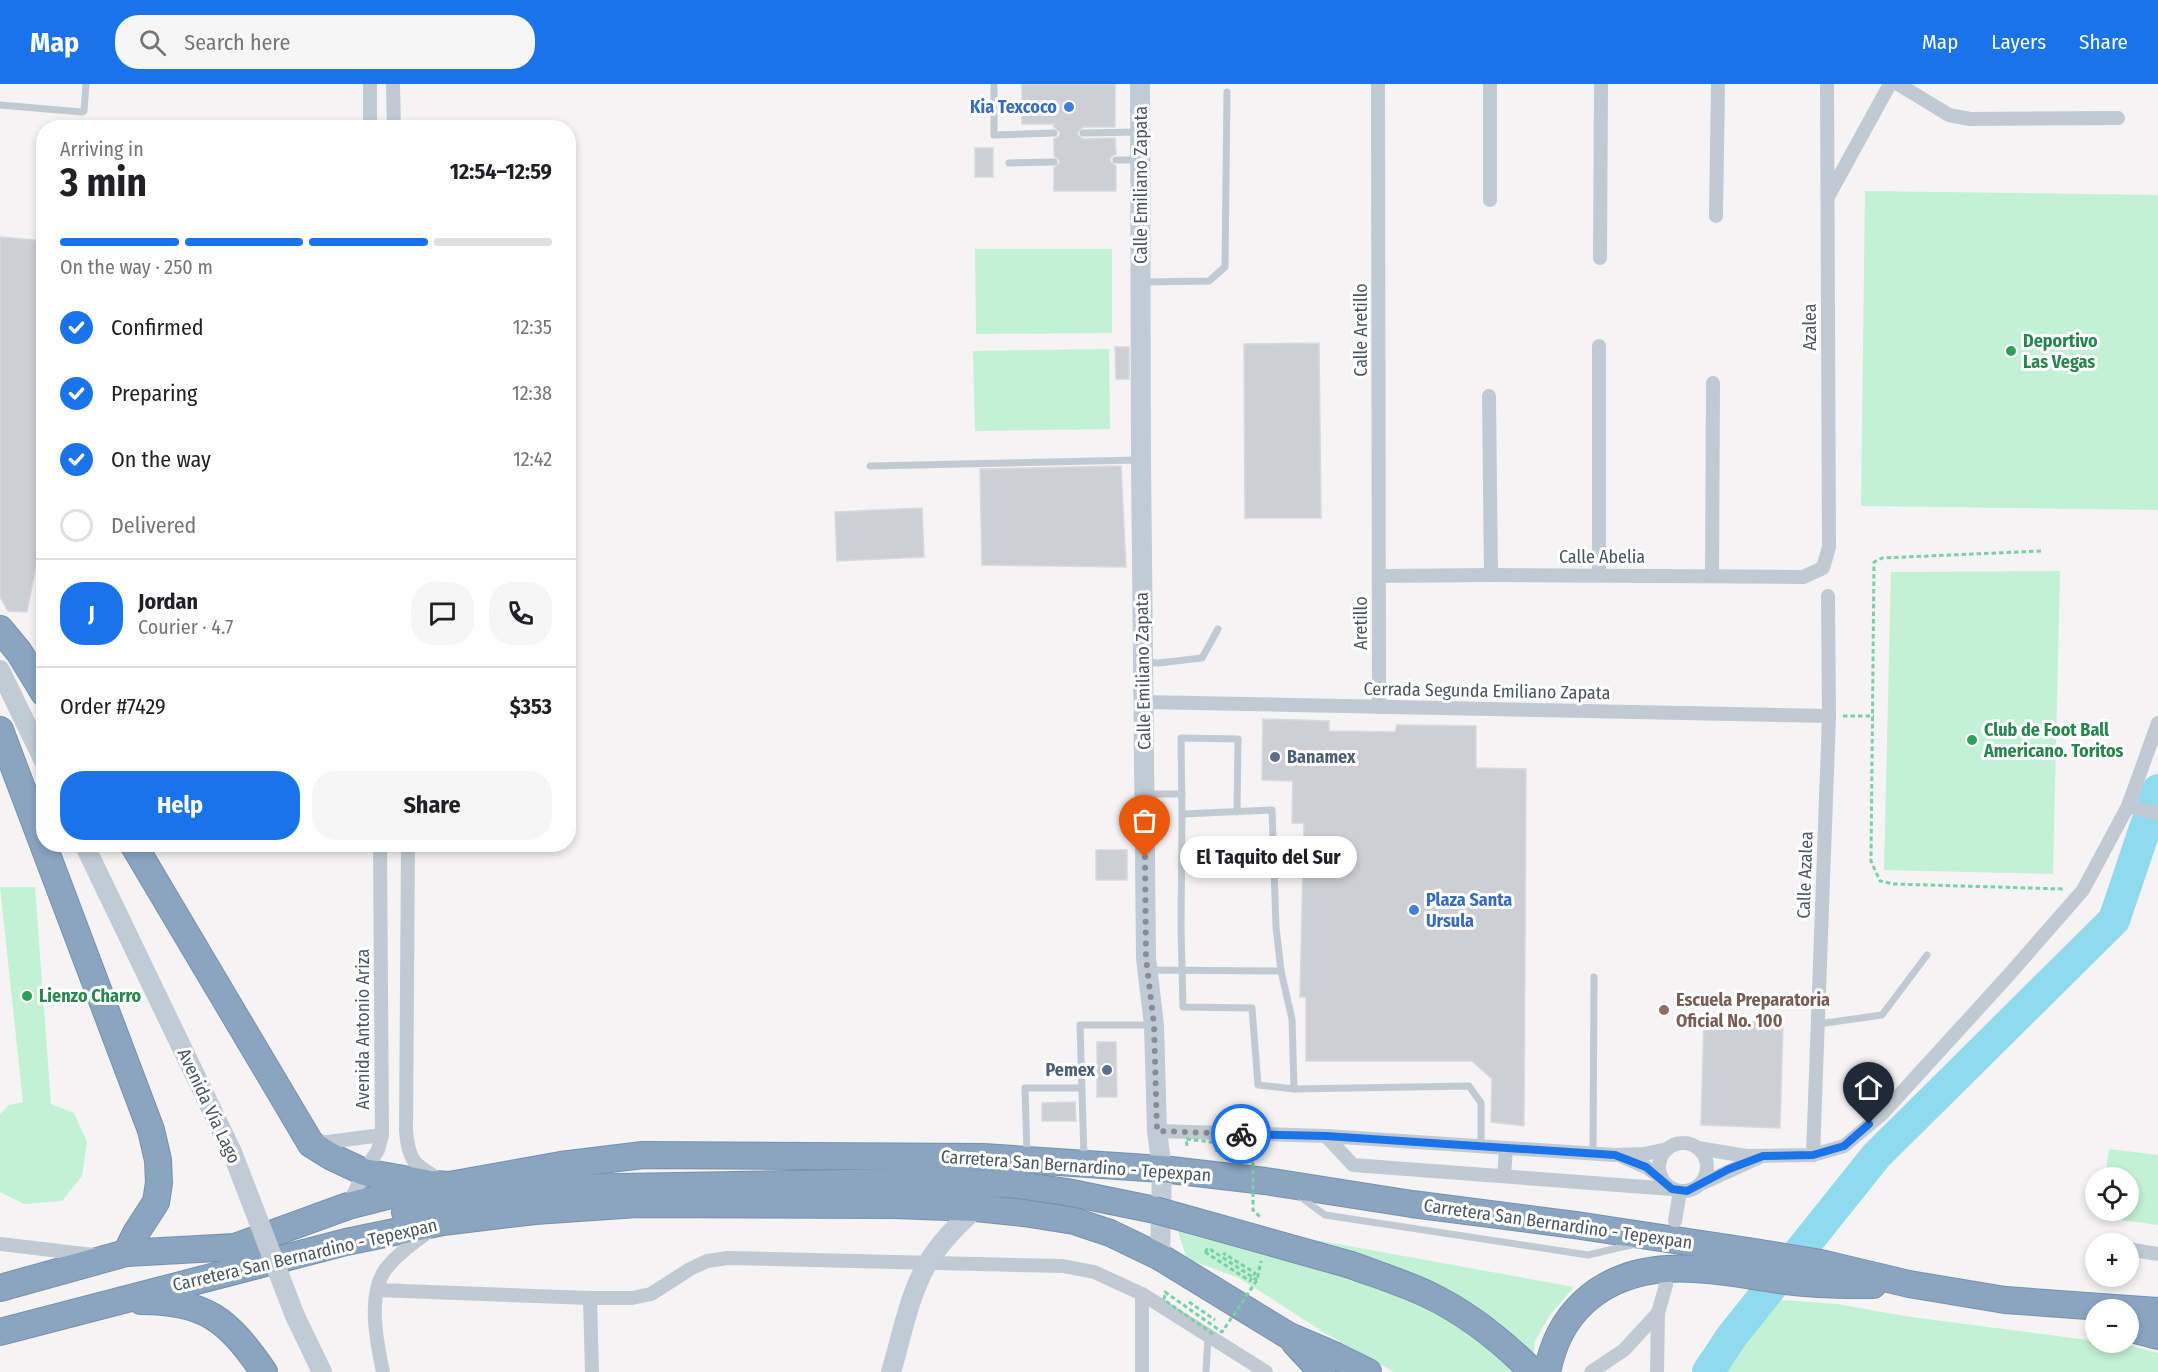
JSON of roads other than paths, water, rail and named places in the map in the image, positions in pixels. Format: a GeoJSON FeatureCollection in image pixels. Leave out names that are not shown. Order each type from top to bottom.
{"type":"FeatureCollection","features":[{"type":"Feature","properties":{"kind":"highway"},"geometry":{"type":"LineString","coordinates":[[0,629],[19,652],[36,680]]}},
{"type":"Feature","properties":{"kind":"highway"},"geometry":{"type":"LineString","coordinates":[[0,730],[36,825]]}},
{"type":"Feature","properties":{"kind":"highway"},"geometry":{"type":"LineString","coordinates":[[46,852],[151,1130],[158,1160],[159,1182],[156,1202],[119,1255]]}},
{"type":"Feature","properties":{"kind":"highway"},"geometry":{"type":"LineString","coordinates":[[139,852],[311,1144],[332,1158],[364,1172],[442,1199]]}},
{"type":"Feature","properties":{"kind":"highway","name":"Carretera San Bernardino - Tepexpan"},"geometry":{"type":"LineString","coordinates":[[0,1332],[346,1242],[442,1199],[561,1165],[643,1155],[983,1157],[1162,1169],[1283,1184],[1412,1204],[1668,1230],[1749,1251],[1821,1263],[1909,1284],[2005,1300],[2158,1311]]}},
{"type":"Feature","properties":{"kind":"highway"},"geometry":{"type":"LineString","coordinates":[[235,1247],[442,1199],[565,1188],[905,1182],[1012,1185],[1067,1192],[1155,1210],[1352,1265],[1430,1296],[1466,1316],[1507,1346],[1533,1372]]}},
{"type":"Feature","properties":{"kind":"highway","name":"Carretera San Bernardino - Tepexpan"},"geometry":{"type":"LineString","coordinates":[[0,1288],[119,1255],[235,1247],[348,1206],[442,1199],[535,1211],[637,1204],[894,1205],[976,1208],[1074,1221],[1110,1233],[1160,1257],[1289,1336],[1368,1372]]}},
{"type":"Feature","properties":{"kind":"highway"},"geometry":{"type":"LineString","coordinates":[[1546,1372],[1551,1352],[1561,1330],[1574,1311],[1596,1291],[1618,1279],[1641,1271],[1688,1268],[1837,1286],[1909,1284]]}},
{"type":"Feature","properties":{"kind":"highway"},"geometry":{"type":"LineString","coordinates":[[116,1300],[163,1301],[194,1307],[219,1320],[241,1339],[264,1372]]}},
{"type":"Feature","properties":{"kind":"highway"},"geometry":{"type":"LineString","coordinates":[[2005,1300],[2085,1318]]}},
{"type":"Feature","properties":{"kind":"highway"},"geometry":{"type":"LineString","coordinates":[[2139,1332],[2158,1336]]}},
{"type":"Feature","properties":{"kind":"highway"},"geometry":{"type":"LineString","coordinates":[[1289,1336],[1322,1372]]}},
{"type":"Feature","properties":{"kind":"main road","name":"Calle Emiliano Zapata"},"geometry":{"type":"LineString","coordinates":[[1140,84],[1141,460],[1147,970],[1154,1025],[1157,1131],[1162,1169],[1160,1257]]}},
{"type":"Feature","properties":{"kind":"main road"},"geometry":{"type":"LineString","coordinates":[[0,670],[36,744]]}},
{"type":"Feature","properties":{"kind":"main road","name":"Avenida Vía Lago"},"geometry":{"type":"LineString","coordinates":[[88,852],[232,1152],[295,1316],[322,1372]]}},
{"type":"Feature","properties":{"kind":"main road"},"geometry":{"type":"LineString","coordinates":[[891,1372],[915,1291],[928,1262],[947,1236],[976,1208]]}},
{"type":"Feature","properties":{"kind":"street"},"geometry":{"type":"LineString","coordinates":[[370,84],[370,120]]}},
{"type":"Feature","properties":{"kind":"street"},"geometry":{"type":"LineString","coordinates":[[393,84],[394,120]]}},
{"type":"Feature","properties":{"kind":"street","name":"Calle Aretillo"},"geometry":{"type":"LineString","coordinates":[[1378,84],[1379,576]]}},
{"type":"Feature","properties":{"kind":"street"},"geometry":{"type":"LineString","coordinates":[[1490,84],[1490,200]]}},
{"type":"Feature","properties":{"kind":"street"},"geometry":{"type":"LineString","coordinates":[[1600,84],[1600,258]]}},
{"type":"Feature","properties":{"kind":"street"},"geometry":{"type":"LineString","coordinates":[[1716,216],[1718,84]]}},
{"type":"Feature","properties":{"kind":"street","name":"Azalea"},"geometry":{"type":"LineString","coordinates":[[1823,568],[1829,547],[1827,84]]}},
{"type":"Feature","properties":{"kind":"street"},"geometry":{"type":"LineString","coordinates":[[1828,197],[1890,84]]}},
{"type":"Feature","properties":{"kind":"street"},"geometry":{"type":"LineString","coordinates":[[1898,84],[1949,115],[1970,120],[2118,118]]}},
{"type":"Feature","properties":{"kind":"street"},"geometry":{"type":"LineString","coordinates":[[1599,346],[1599,575]]}},
{"type":"Feature","properties":{"kind":"street"},"geometry":{"type":"LineString","coordinates":[[1712,576],[1713,382]]}},
{"type":"Feature","properties":{"kind":"street"},"geometry":{"type":"LineString","coordinates":[[1489,396],[1491,575]]}},
{"type":"Feature","properties":{"kind":"street","name":"Calle Abelia"},"geometry":{"type":"LineString","coordinates":[[1379,576],[1803,577],[1823,568]]}},
{"type":"Feature","properties":{"kind":"street","name":"Aretillo"},"geometry":{"type":"LineString","coordinates":[[1379,576],[1379,707]]}},
{"type":"Feature","properties":{"kind":"street","name":"Calle Azalea"},"geometry":{"type":"LineString","coordinates":[[1813,1155],[1829,716],[1828,596]]}},
{"type":"Feature","properties":{"kind":"street","name":"Cerrada Segunda Emiliano Zapata"},"geometry":{"type":"LineString","coordinates":[[1144,702],[1829,716]]}},
{"type":"Feature","properties":{"kind":"street"},"geometry":{"type":"LineString","coordinates":[[1157,1131],[1326,1136],[1615,1155],[1644,1154],[1683,1143],[1730,1154],[1763,1156],[1813,1155],[1844,1146],[1882,1113],[2083,890],[2133,808],[2158,723]]}},
{"type":"Feature","properties":{"kind":"street"},"geometry":{"type":"LineString","coordinates":[[2133,808],[2158,814]]}},
{"type":"Feature","properties":{"kind":"street","name":"Avenida Antonio Ariza"},"geometry":{"type":"LineString","coordinates":[[348,1206],[364,1172],[378,1150],[382,1135],[380,852]]}},
{"type":"Feature","properties":{"kind":"street"},"geometry":{"type":"LineString","coordinates":[[384,1372],[375,1316],[377,1290],[385,1271],[406,1249],[442,1199],[416,1165],[408,1149],[406,1131],[408,852]]}},
{"type":"Feature","properties":{"kind":"street"},"geometry":{"type":"LineString","coordinates":[[311,1144],[382,1135]]}},
{"type":"Feature","properties":{"kind":"street"},"geometry":{"type":"LineString","coordinates":[[1326,1136],[1353,1165],[1687,1191],[1729,1169],[1763,1156]]}},
{"type":"Feature","properties":{"kind":"street"},"geometry":{"type":"LineString","coordinates":[[1504,1176],[1506,1148]]}},
{"type":"Feature","properties":{"kind":"street"},"geometry":{"type":"LineString","coordinates":[[1698,1148],[1707,1161],[1707,1169],[1701,1184]]}},
{"type":"Feature","properties":{"kind":"street"},"geometry":{"type":"LineString","coordinates":[[1662,1178],[1659,1162],[1667,1149]]}},
{"type":"Feature","properties":{"kind":"street"},"geometry":{"type":"LineString","coordinates":[[1615,1155],[1636,1161],[1676,1190]]}},
{"type":"Feature","properties":{"kind":"street"},"geometry":{"type":"LineString","coordinates":[[1668,1230],[1676,1190]]}},
{"type":"Feature","properties":{"kind":"street"},"geometry":{"type":"LineString","coordinates":[[0,1244],[119,1255]]}},
{"type":"Feature","properties":{"kind":"street"},"geometry":{"type":"LineString","coordinates":[[2139,1251],[2158,1254]]}},
{"type":"Feature","properties":{"kind":"street"},"geometry":{"type":"LineString","coordinates":[[377,1290],[632,1298],[651,1294],[707,1261],[728,1258],[1063,1266],[1094,1272],[1142,1294],[1266,1372]]}},
{"type":"Feature","properties":{"kind":"street"},"geometry":{"type":"LineString","coordinates":[[1656,1372],[1658,1313],[1666,1285]]}},
{"type":"Feature","properties":{"kind":"street"},"geometry":{"type":"LineString","coordinates":[[1142,1294],[1142,1372]]}},
{"type":"Feature","properties":{"kind":"street"},"geometry":{"type":"LineString","coordinates":[[590,1298],[592,1372]]}},
{"type":"Feature","properties":{"kind":"street"},"geometry":{"type":"LineString","coordinates":[[1590,1372],[1624,1350],[1658,1313]]}},
{"type":"Feature","properties":{"kind":"lane"},"geometry":{"type":"LineString","coordinates":[[0,105],[82,112],[84,111],[86,84]]}},
{"type":"Feature","properties":{"kind":"lane"},"geometry":{"type":"LineString","coordinates":[[994,84],[994,135],[1054,134]]}},
{"type":"Feature","properties":{"kind":"lane"},"geometry":{"type":"LineString","coordinates":[[1141,282],[1209,281],[1225,267],[1227,92]]}},
{"type":"Feature","properties":{"kind":"lane"},"geometry":{"type":"LineString","coordinates":[[1083,133],[1141,132]]}},
{"type":"Feature","properties":{"kind":"lane"},"geometry":{"type":"LineString","coordinates":[[1116,160],[1141,160]]}},
{"type":"Feature","properties":{"kind":"lane"},"geometry":{"type":"LineString","coordinates":[[1010,163],[1054,162]]}},
{"type":"Feature","properties":{"kind":"lane"},"geometry":{"type":"LineString","coordinates":[[870,466],[1141,460]]}},
{"type":"Feature","properties":{"kind":"lane"},"geometry":{"type":"LineString","coordinates":[[1143,662],[1158,663],[1203,658],[1218,629]]}},
{"type":"Feature","properties":{"kind":"lane"},"geometry":{"type":"LineString","coordinates":[[1237,812],[1238,739],[1181,738],[1183,1007],[1252,1008],[1258,1085],[1294,1089],[1469,1086],[1481,1103],[1481,1146]]}},
{"type":"Feature","properties":{"kind":"lane"},"geometry":{"type":"LineString","coordinates":[[1145,794],[1182,794]]}},
{"type":"Feature","properties":{"kind":"lane"},"geometry":{"type":"LineString","coordinates":[[1182,814],[1272,810],[1275,918],[1281,971],[1292,1019],[1294,1089]]}},
{"type":"Feature","properties":{"kind":"lane"},"geometry":{"type":"LineString","coordinates":[[1818,1024],[1882,1015],[1927,956]]}},
{"type":"Feature","properties":{"kind":"lane"},"geometry":{"type":"LineString","coordinates":[[1147,970],[1281,971]]}},
{"type":"Feature","properties":{"kind":"lane"},"geometry":{"type":"LineString","coordinates":[[1593,1153],[1594,977]]}},
{"type":"Feature","properties":{"kind":"lane"},"geometry":{"type":"LineString","coordinates":[[1084,1164],[1080,1025],[1154,1025]]}},
{"type":"Feature","properties":{"kind":"lane"},"geometry":{"type":"LineString","coordinates":[[1027,1160],[1025,1088],[1081,1088]]}},
{"type":"Feature","properties":{"kind":"lane"},"geometry":{"type":"LineString","coordinates":[[1206,1372],[1208,1336]]}},
{"type":"Feature","properties":{"kind":"waterway"},"geometry":{"type":"LineString","coordinates":[[1708,1372],[1732,1336],[1876,1156],[2114,920],[2158,790]]}},
{"type":"Feature","properties":{"kind":"place","name":"Kia Texcoco"},"geometry":{"type":"Point","coordinates":[1069,107]}},
{"type":"Feature","properties":{"kind":"place","name":"Deportivo Las Vegas"},"geometry":{"type":"Point","coordinates":[2011,351]}},
{"type":"Feature","properties":{"kind":"place","name":"Club de Foot Ball Americano. Toritos"},"geometry":{"type":"Point","coordinates":[1972,740]}},
{"type":"Feature","properties":{"kind":"place","name":"Banamex"},"geometry":{"type":"Point","coordinates":[1275,757]}},
{"type":"Feature","properties":{"kind":"place","name":"El Taquito del Sur"},"geometry":{"type":"Point","coordinates":[1145,857]}},
{"type":"Feature","properties":{"kind":"place","name":"Plaza Santa Ursula"},"geometry":{"type":"Point","coordinates":[1414,910]}},
{"type":"Feature","properties":{"kind":"place","name":"Lienzo Charro"},"geometry":{"type":"Point","coordinates":[27,996]}},
{"type":"Feature","properties":{"kind":"place","name":"Escuela Preparatoria Oficial No. 100"},"geometry":{"type":"Point","coordinates":[1664,1010]}},
{"type":"Feature","properties":{"kind":"place","name":"Pemex"},"geometry":{"type":"Point","coordinates":[1107,1070]}}]}
